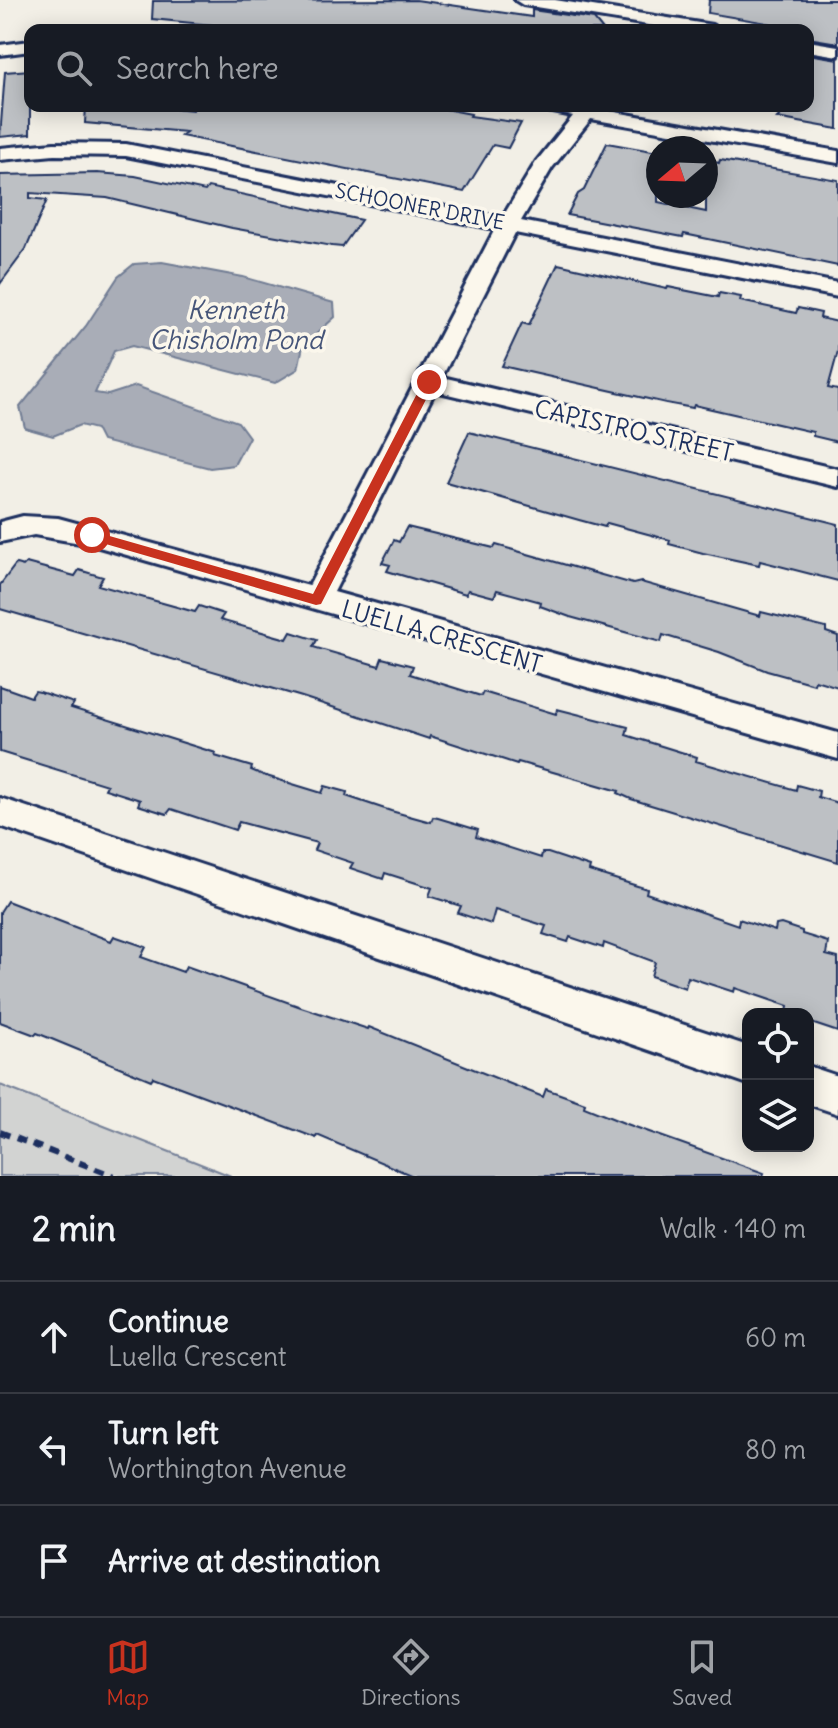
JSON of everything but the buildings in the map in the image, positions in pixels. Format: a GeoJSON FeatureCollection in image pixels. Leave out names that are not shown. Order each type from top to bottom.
{"type":"FeatureCollection","features":[{"type":"Feature","properties":{"kind":"street"},"geometry":{"type":"LineString","coordinates":[[523,0],[645,24]]}},
{"type":"Feature","properties":{"kind":"street"},"geometry":{"type":"LineString","coordinates":[[657,24],[675,0]]}},
{"type":"Feature","properties":{"kind":"street"},"geometry":{"type":"LineString","coordinates":[[0,50],[24,47]]}},
{"type":"Feature","properties":{"kind":"street"},"geometry":{"type":"LineString","coordinates":[[814,47],[838,51]]}},
{"type":"Feature","properties":{"kind":"street"},"geometry":{"type":"LineString","coordinates":[[316,600],[509,223],[543,166],[586,112]]}},
{"type":"Feature","properties":{"kind":"street"},"geometry":{"type":"LineString","coordinates":[[604,112],[838,157]]}},
{"type":"Feature","properties":{"kind":"street","name":"SCHOONER DRIVE"},"geometry":{"type":"LineString","coordinates":[[0,154],[54,149],[126,150],[838,290]]}},
{"type":"Feature","properties":{"kind":"street","name":"CAPISTRO STREET"},"geometry":{"type":"LineString","coordinates":[[429,382],[838,478]]}},
{"type":"Feature","properties":{"kind":"street","name":"LUELLA CRESCENT"},"geometry":{"type":"LineString","coordinates":[[0,532],[13,526],[56,527],[838,746]]}},
{"type":"Feature","properties":{"kind":"street"},"geometry":{"type":"LineString","coordinates":[[0,812],[742,1063]]}},
{"type":"Feature","properties":{"kind":"street"},"geometry":{"type":"LineString","coordinates":[[814,1087],[838,1095]]}},
{"type":"Feature","properties":{"kind":"path"},"geometry":{"type":"LineString","coordinates":[[0,1132],[114,1176]]}},
{"type":"Feature","properties":{"kind":"shaded area"},"geometry":{"type":"Polygon","coordinates":[[[0,1085],[231,1176],[0,1176],[0,1085]]]}},
{"type":"Feature","properties":{"kind":"water","name":"Kenneth Chisholm Pond"},"geometry":{"type":"Polygon","coordinates":[[[162,262],[243,277],[334,303],[335,317],[303,346],[298,369],[275,383],[132,346],[114,351],[95,393],[108,395],[136,386],[238,422],[249,437],[234,465],[210,468],[102,441],[96,429],[80,425],[53,436],[25,428],[20,407],[86,326],[118,277],[134,264],[162,262]]]}},
{"type":"Feature","properties":{"kind":"route"},"geometry":{"type":"LineString","coordinates":[[92,535],[316,600],[429,382]]}}]}
